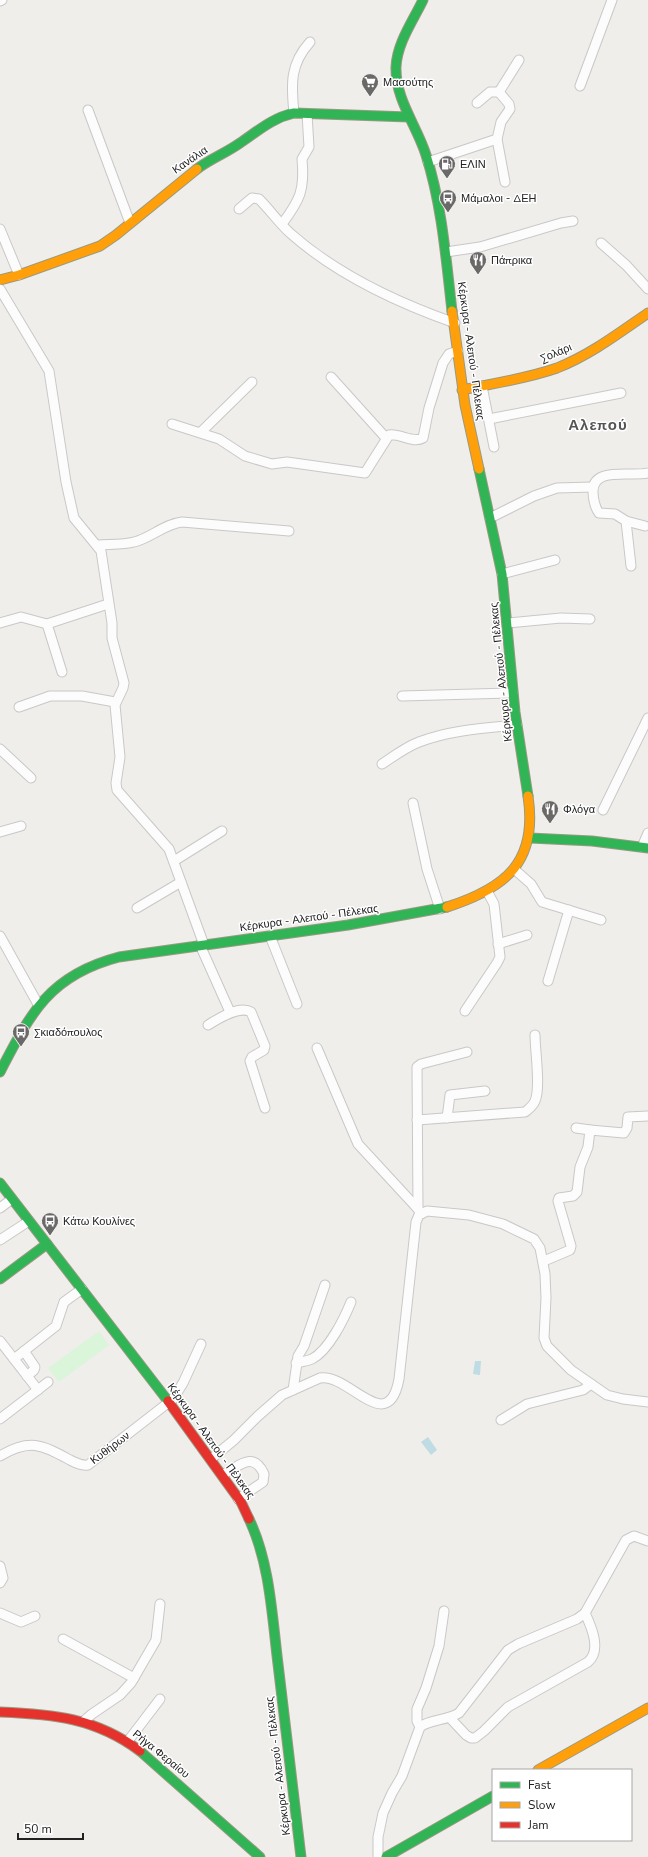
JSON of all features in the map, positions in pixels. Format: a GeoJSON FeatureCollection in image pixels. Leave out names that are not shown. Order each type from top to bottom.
{"type":"FeatureCollection","features":[{"type":"Feature","properties":{"kind":"main road","name":"Κέρκυρα - Αλεπού - Πέλεκας"},"geometry":{"type":"LineString","coordinates":[[0,1072],[39,1006],[64,979],[89,965],[119,957],[348,925],[440,909],[471,899],[487,891],[514,869],[524,854],[530,838],[530,802],[513,693],[502,574],[476,462],[462,390],[446,252],[438,202],[423,145],[409,117],[398,88],[396,65],[399,48],[423,0]]}},
{"type":"Feature","properties":{"kind":"main road","name":"Κανάλια"},"geometry":{"type":"LineString","coordinates":[[0,280],[19,275],[100,246],[201,166],[239,144],[271,121],[285,115],[294,113],[409,117]]}},
{"type":"Feature","properties":{"kind":"main road","name":"Σολάρι"},"geometry":{"type":"LineString","coordinates":[[462,390],[541,373],[570,362],[648,313]]}},
{"type":"Feature","properties":{"kind":"main road"},"geometry":{"type":"LineString","coordinates":[[530,838],[592,841],[645,847]]}},
{"type":"Feature","properties":{"kind":"main road","name":"Κέρκυρα - Αλεπού - Πέλεκας"},"geometry":{"type":"LineString","coordinates":[[0,1183],[211,1459],[238,1499],[255,1531],[264,1562],[273,1622],[301,1857]]}},
{"type":"Feature","properties":{"kind":"main road"},"geometry":{"type":"LineString","coordinates":[[0,1279],[47,1244]]}},
{"type":"Feature","properties":{"kind":"main road"},"geometry":{"type":"LineString","coordinates":[[540,1769],[648,1708]]}},
{"type":"Feature","properties":{"kind":"main road","name":"Ρήγα Φεραίου"},"geometry":{"type":"LineString","coordinates":[[0,1712],[49,1715],[84,1722],[108,1730],[128,1741],[184,1788],[260,1857]]}},
{"type":"Feature","properties":{"kind":"main road"},"geometry":{"type":"LineString","coordinates":[[386,1857],[492,1797]]}},
{"type":"Feature","properties":{"kind":"street"},"geometry":{"type":"LineString","coordinates":[[580,86],[612,0]]}},
{"type":"Feature","properties":{"kind":"street"},"geometry":{"type":"LineString","coordinates":[[294,113],[294,70],[298,56],[310,42]]}},
{"type":"Feature","properties":{"kind":"street"},"geometry":{"type":"LineString","coordinates":[[499,92],[519,60]]}},
{"type":"Feature","properties":{"kind":"street"},"geometry":{"type":"LineString","coordinates":[[477,103],[490,92],[499,92]]}},
{"type":"Feature","properties":{"kind":"street"},"geometry":{"type":"LineString","coordinates":[[499,92],[510,109],[501,122],[497,139],[504,182]]}},
{"type":"Feature","properties":{"kind":"street"},"geometry":{"type":"LineString","coordinates":[[88,110],[130,223]]}},
{"type":"Feature","properties":{"kind":"street"},"geometry":{"type":"LineString","coordinates":[[282,224],[301,194],[304,168],[302,159],[308,151],[309,144],[307,114]]}},
{"type":"Feature","properties":{"kind":"street"},"geometry":{"type":"LineString","coordinates":[[428,162],[497,139]]}},
{"type":"Feature","properties":{"kind":"street"},"geometry":{"type":"LineString","coordinates":[[239,209],[249,199],[257,198],[282,224],[310,249],[351,277],[455,323]]}},
{"type":"Feature","properties":{"kind":"street"},"geometry":{"type":"LineString","coordinates":[[446,252],[480,247],[561,223],[574,221]]}},
{"type":"Feature","properties":{"kind":"street"},"geometry":{"type":"LineString","coordinates":[[0,229],[19,275]]}},
{"type":"Feature","properties":{"kind":"street"},"geometry":{"type":"LineString","coordinates":[[601,243],[626,265],[648,289]]}},
{"type":"Feature","properties":{"kind":"street"},"geometry":{"type":"LineString","coordinates":[[0,289],[49,371],[66,482],[74,518],[97,545],[104,561],[113,642],[123,679],[123,688],[115,702],[114,709],[120,757],[116,783],[117,790],[137,811],[151,830],[166,842],[182,882],[202,945],[230,1012]]}},
{"type":"Feature","properties":{"kind":"street"},"geometry":{"type":"LineString","coordinates":[[172,424],[201,432],[225,442],[245,456],[272,464],[287,462],[363,473],[367,472],[386,438],[393,434],[420,440],[423,438],[429,408],[443,363],[450,354],[458,352]]}},
{"type":"Feature","properties":{"kind":"street"},"geometry":{"type":"LineString","coordinates":[[331,377],[386,438]]}},
{"type":"Feature","properties":{"kind":"street"},"geometry":{"type":"LineString","coordinates":[[201,432],[252,382]]}},
{"type":"Feature","properties":{"kind":"street"},"geometry":{"type":"LineString","coordinates":[[482,386],[494,447]]}},
{"type":"Feature","properties":{"kind":"street"},"geometry":{"type":"LineString","coordinates":[[489,419],[621,393]]}},
{"type":"Feature","properties":{"kind":"street"},"geometry":{"type":"LineString","coordinates":[[645,526],[626,521],[615,514],[600,514],[592,493],[596,480],[603,476],[610,474],[648,473]]}},
{"type":"Feature","properties":{"kind":"street"},"geometry":{"type":"LineString","coordinates":[[490,518],[557,488],[593,487]]}},
{"type":"Feature","properties":{"kind":"street"},"geometry":{"type":"LineString","coordinates":[[626,521],[632,566]]}},
{"type":"Feature","properties":{"kind":"street"},"geometry":{"type":"LineString","coordinates":[[97,545],[135,542],[163,527],[182,522],[289,531]]}},
{"type":"Feature","properties":{"kind":"street"},"geometry":{"type":"LineString","coordinates":[[502,574],[555,560]]}},
{"type":"Feature","properties":{"kind":"street"},"geometry":{"type":"LineString","coordinates":[[0,623],[21,617],[47,624],[108,604]]}},
{"type":"Feature","properties":{"kind":"street"},"geometry":{"type":"LineString","coordinates":[[507,623],[561,618],[590,619]]}},
{"type":"Feature","properties":{"kind":"street"},"geometry":{"type":"LineString","coordinates":[[47,624],[62,672]]}},
{"type":"Feature","properties":{"kind":"street"},"geometry":{"type":"LineString","coordinates":[[402,696],[513,693]]}},
{"type":"Feature","properties":{"kind":"street"},"geometry":{"type":"LineString","coordinates":[[19,707],[50,696],[67,695],[115,702]]}},
{"type":"Feature","properties":{"kind":"street"},"geometry":{"type":"LineString","coordinates":[[604,810],[648,718]]}},
{"type":"Feature","properties":{"kind":"street"},"geometry":{"type":"LineString","coordinates":[[382,764],[406,748],[431,738],[461,731],[517,725]]}},
{"type":"Feature","properties":{"kind":"street"},"geometry":{"type":"LineString","coordinates":[[0,749],[32,778]]}},
{"type":"Feature","properties":{"kind":"street"},"geometry":{"type":"LineString","coordinates":[[413,803],[428,869],[440,909]]}},
{"type":"Feature","properties":{"kind":"street"},"geometry":{"type":"LineString","coordinates":[[0,832],[21,826]]}},
{"type":"Feature","properties":{"kind":"street"},"geometry":{"type":"LineString","coordinates":[[174,861],[222,831]]}},
{"type":"Feature","properties":{"kind":"street"},"geometry":{"type":"LineString","coordinates":[[645,847],[648,833]]}},
{"type":"Feature","properties":{"kind":"street"},"geometry":{"type":"LineString","coordinates":[[514,869],[531,884],[540,900],[601,920]]}},
{"type":"Feature","properties":{"kind":"street"},"geometry":{"type":"LineString","coordinates":[[137,908],[182,882]]}},
{"type":"Feature","properties":{"kind":"street"},"geometry":{"type":"LineString","coordinates":[[465,1011],[498,961],[500,954],[494,904],[487,891]]}},
{"type":"Feature","properties":{"kind":"street"},"geometry":{"type":"LineString","coordinates":[[548,980],[569,910]]}},
{"type":"Feature","properties":{"kind":"street"},"geometry":{"type":"LineString","coordinates":[[498,944],[527,935]]}},
{"type":"Feature","properties":{"kind":"street"},"geometry":{"type":"LineString","coordinates":[[0,936],[39,1006]]}},
{"type":"Feature","properties":{"kind":"street"},"geometry":{"type":"LineString","coordinates":[[270,936],[297,1004]]}},
{"type":"Feature","properties":{"kind":"street"},"geometry":{"type":"LineString","coordinates":[[208,1025],[230,1012],[246,1010],[251,1012],[265,1045],[264,1050],[252,1057],[250,1061],[264,1108]]}},
{"type":"Feature","properties":{"kind":"street"},"geometry":{"type":"LineString","coordinates":[[418,1120],[525,1112],[531,1108],[538,1091],[535,1035]]}},
{"type":"Feature","properties":{"kind":"street"},"geometry":{"type":"LineString","coordinates":[[317,1048],[358,1144],[419,1211],[468,1215],[503,1224],[534,1239],[540,1248],[544,1261],[546,1289],[544,1341],[561,1362],[610,1396],[648,1402]]}},
{"type":"Feature","properties":{"kind":"street"},"geometry":{"type":"LineString","coordinates":[[211,1459],[234,1440],[282,1395],[305,1384],[326,1377],[338,1380],[347,1388],[377,1404],[383,1404],[389,1401],[393,1396],[398,1387],[416,1222],[419,1211],[418,1066],[467,1052]]}},
{"type":"Feature","properties":{"kind":"street"},"geometry":{"type":"LineString","coordinates":[[448,1118],[450,1095],[485,1091]]}},
{"type":"Feature","properties":{"kind":"street"},"geometry":{"type":"LineString","coordinates":[[576,1128],[624,1133],[628,1128],[628,1117],[648,1116]]}},
{"type":"Feature","properties":{"kind":"street"},"geometry":{"type":"LineString","coordinates":[[544,1261],[570,1250],[571,1246],[558,1201],[559,1198],[575,1195],[577,1192],[580,1167],[588,1147],[590,1130]]}},
{"type":"Feature","properties":{"kind":"street"},"geometry":{"type":"LineString","coordinates":[[0,1208],[12,1199]]}},
{"type":"Feature","properties":{"kind":"street"},"geometry":{"type":"LineString","coordinates":[[0,1240],[29,1221]]}},
{"type":"Feature","properties":{"kind":"street"},"geometry":{"type":"LineString","coordinates":[[293,1390],[298,1356],[304,1346],[325,1285]]}},
{"type":"Feature","properties":{"kind":"street"},"geometry":{"type":"LineString","coordinates":[[14,1359],[56,1326],[64,1302],[82,1289]]}},
{"type":"Feature","properties":{"kind":"street"},"geometry":{"type":"LineString","coordinates":[[296,1364],[312,1359],[322,1351],[343,1320],[351,1302]]}},
{"type":"Feature","properties":{"kind":"street"},"geometry":{"type":"LineString","coordinates":[[0,1341],[38,1390]]}},
{"type":"Feature","properties":{"kind":"street"},"geometry":{"type":"LineString","coordinates":[[169,1403],[183,1383],[202,1344]]}},
{"type":"Feature","properties":{"kind":"street"},"geometry":{"type":"LineString","coordinates":[[24,1351],[36,1367],[27,1376]]}},
{"type":"Feature","properties":{"kind":"street"},"geometry":{"type":"LineString","coordinates":[[0,1419],[48,1382]]}},
{"type":"Feature","properties":{"kind":"street"},"geometry":{"type":"LineString","coordinates":[[501,1420],[527,1404],[577,1392],[591,1384]]}},
{"type":"Feature","properties":{"kind":"street","name":"Κυθήρων"},"geometry":{"type":"LineString","coordinates":[[0,1456],[22,1446],[36,1444],[46,1447],[76,1463],[88,1465],[169,1403]]}},
{"type":"Feature","properties":{"kind":"street"},"geometry":{"type":"LineString","coordinates":[[222,1475],[249,1460],[254,1461],[259,1465],[264,1474],[262,1482],[238,1499]]}},
{"type":"Feature","properties":{"kind":"street"},"geometry":{"type":"LineString","coordinates":[[378,1857],[378,1836],[383,1813],[402,1776],[420,1727],[424,1724],[450,1718],[466,1706],[508,1650],[518,1644],[577,1619],[585,1613],[626,1540],[634,1536],[648,1541]]}},
{"type":"Feature","properties":{"kind":"street"},"geometry":{"type":"LineString","coordinates":[[0,1566],[3,1578],[0,1583]]}},
{"type":"Feature","properties":{"kind":"street"},"geometry":{"type":"LineString","coordinates":[[84,1722],[92,1714],[120,1695],[134,1678],[156,1640],[160,1604]]}},
{"type":"Feature","properties":{"kind":"street"},"geometry":{"type":"LineString","coordinates":[[420,1727],[417,1721],[417,1709],[426,1688],[439,1646],[444,1611]]}},
{"type":"Feature","properties":{"kind":"street"},"geometry":{"type":"LineString","coordinates":[[0,1613],[21,1622],[35,1616]]}},
{"type":"Feature","properties":{"kind":"street"},"geometry":{"type":"LineString","coordinates":[[450,1718],[466,1735],[471,1738],[475,1738],[508,1707],[591,1660],[595,1651],[594,1641],[585,1613]]}},
{"type":"Feature","properties":{"kind":"street"},"geometry":{"type":"LineString","coordinates":[[63,1639],[134,1678]]}},
{"type":"Feature","properties":{"kind":"street"},"geometry":{"type":"LineString","coordinates":[[128,1741],[160,1699]]}},
{"type":"Feature","properties":{"kind":"green space"},"geometry":{"type":"Polygon","coordinates":[[[99,1331],[109,1345],[59,1382],[48,1368],[99,1331]]]}},
{"type":"Feature","properties":{"kind":"water"},"geometry":{"type":"Polygon","coordinates":[[[475,1361],[481,1361],[480,1375],[473,1374],[475,1361]]]}},
{"type":"Feature","properties":{"kind":"water"},"geometry":{"type":"Polygon","coordinates":[[[428,1437],[437,1450],[431,1455],[421,1442],[428,1437]]]}},
{"type":"Feature","properties":{"kind":"traffic: fast"},"geometry":{"type":"LineString","coordinates":[[423,0],[399,49],[396,67],[397,79],[399,90],[407,112],[426,155],[436,193],[443,232],[452,311]]}},
{"type":"Feature","properties":{"kind":"traffic: fast"},"geometry":{"type":"LineString","coordinates":[[197,169],[235,147],[272,122],[294,113],[409,117]]}},
{"type":"Feature","properties":{"kind":"traffic: fast"},"geometry":{"type":"LineString","coordinates":[[479,469],[502,574],[515,712],[528,796]]}},
{"type":"Feature","properties":{"kind":"traffic: fast"},"geometry":{"type":"LineString","coordinates":[[530,838],[592,841],[648,848]]}},
{"type":"Feature","properties":{"kind":"traffic: fast"},"geometry":{"type":"LineString","coordinates":[[0,1072],[22,1031],[45,999],[59,985],[76,974],[95,965],[119,957],[348,925],[447,907]]}},
{"type":"Feature","properties":{"kind":"traffic: fast"},"geometry":{"type":"LineString","coordinates":[[0,1183],[168,1401]]}},
{"type":"Feature","properties":{"kind":"traffic: fast"},"geometry":{"type":"LineString","coordinates":[[0,1279],[47,1244]]}},
{"type":"Feature","properties":{"kind":"traffic: fast"},"geometry":{"type":"LineString","coordinates":[[249,1519],[262,1553],[272,1609],[301,1857]]}},
{"type":"Feature","properties":{"kind":"traffic: fast"},"geometry":{"type":"LineString","coordinates":[[140,1751],[260,1857]]}},
{"type":"Feature","properties":{"kind":"traffic: fast"},"geometry":{"type":"LineString","coordinates":[[386,1857],[492,1797]]}},
{"type":"Feature","properties":{"kind":"traffic: slow"},"geometry":{"type":"LineString","coordinates":[[0,280],[19,275],[100,246],[116,235],[197,169]]}},
{"type":"Feature","properties":{"kind":"traffic: slow"},"geometry":{"type":"LineString","coordinates":[[452,311],[465,405],[479,469]]}},
{"type":"Feature","properties":{"kind":"traffic: slow"},"geometry":{"type":"LineString","coordinates":[[462,390],[522,378],[557,368],[593,350],[648,313]]}},
{"type":"Feature","properties":{"kind":"traffic: slow"},"geometry":{"type":"LineString","coordinates":[[447,907],[486,891],[501,881],[513,869],[522,855],[528,839],[530,819],[528,796]]}},
{"type":"Feature","properties":{"kind":"traffic: slow"},"geometry":{"type":"LineString","coordinates":[[540,1769],[648,1708]]}},
{"type":"Feature","properties":{"kind":"traffic: jam"},"geometry":{"type":"LineString","coordinates":[[168,1401],[241,1502],[249,1519]]}},
{"type":"Feature","properties":{"kind":"traffic: jam"},"geometry":{"type":"LineString","coordinates":[[0,1712],[38,1714],[73,1720],[107,1731],[140,1751]]}},
{"type":"Feature","properties":{"kind":"place","name":"Μασούτης"},"geometry":{"type":"Point","coordinates":[370,97]}},
{"type":"Feature","properties":{"kind":"place","name":"ΕΛΙΝ"},"geometry":{"type":"Point","coordinates":[447,179]}},
{"type":"Feature","properties":{"kind":"place","name":"Μάμαλοι - ΔΕΗ"},"geometry":{"type":"Point","coordinates":[448,213]}},
{"type":"Feature","properties":{"kind":"place","name":"Πάπρικα"},"geometry":{"type":"Point","coordinates":[478,275]}},
{"type":"Feature","properties":{"kind":"place","name":"Φλόγα"},"geometry":{"type":"Point","coordinates":[550,824]}},
{"type":"Feature","properties":{"kind":"place","name":"Σκιαδόπουλος"},"geometry":{"type":"Point","coordinates":[21,1047]}},
{"type":"Feature","properties":{"kind":"place","name":"Κάτω Κουλίνες"},"geometry":{"type":"Point","coordinates":[50,1236]}},
{"type":"Feature","properties":{"kind":"district","name":"Αλεπού"},"geometry":{"type":"Point","coordinates":[598,425]}}]}
